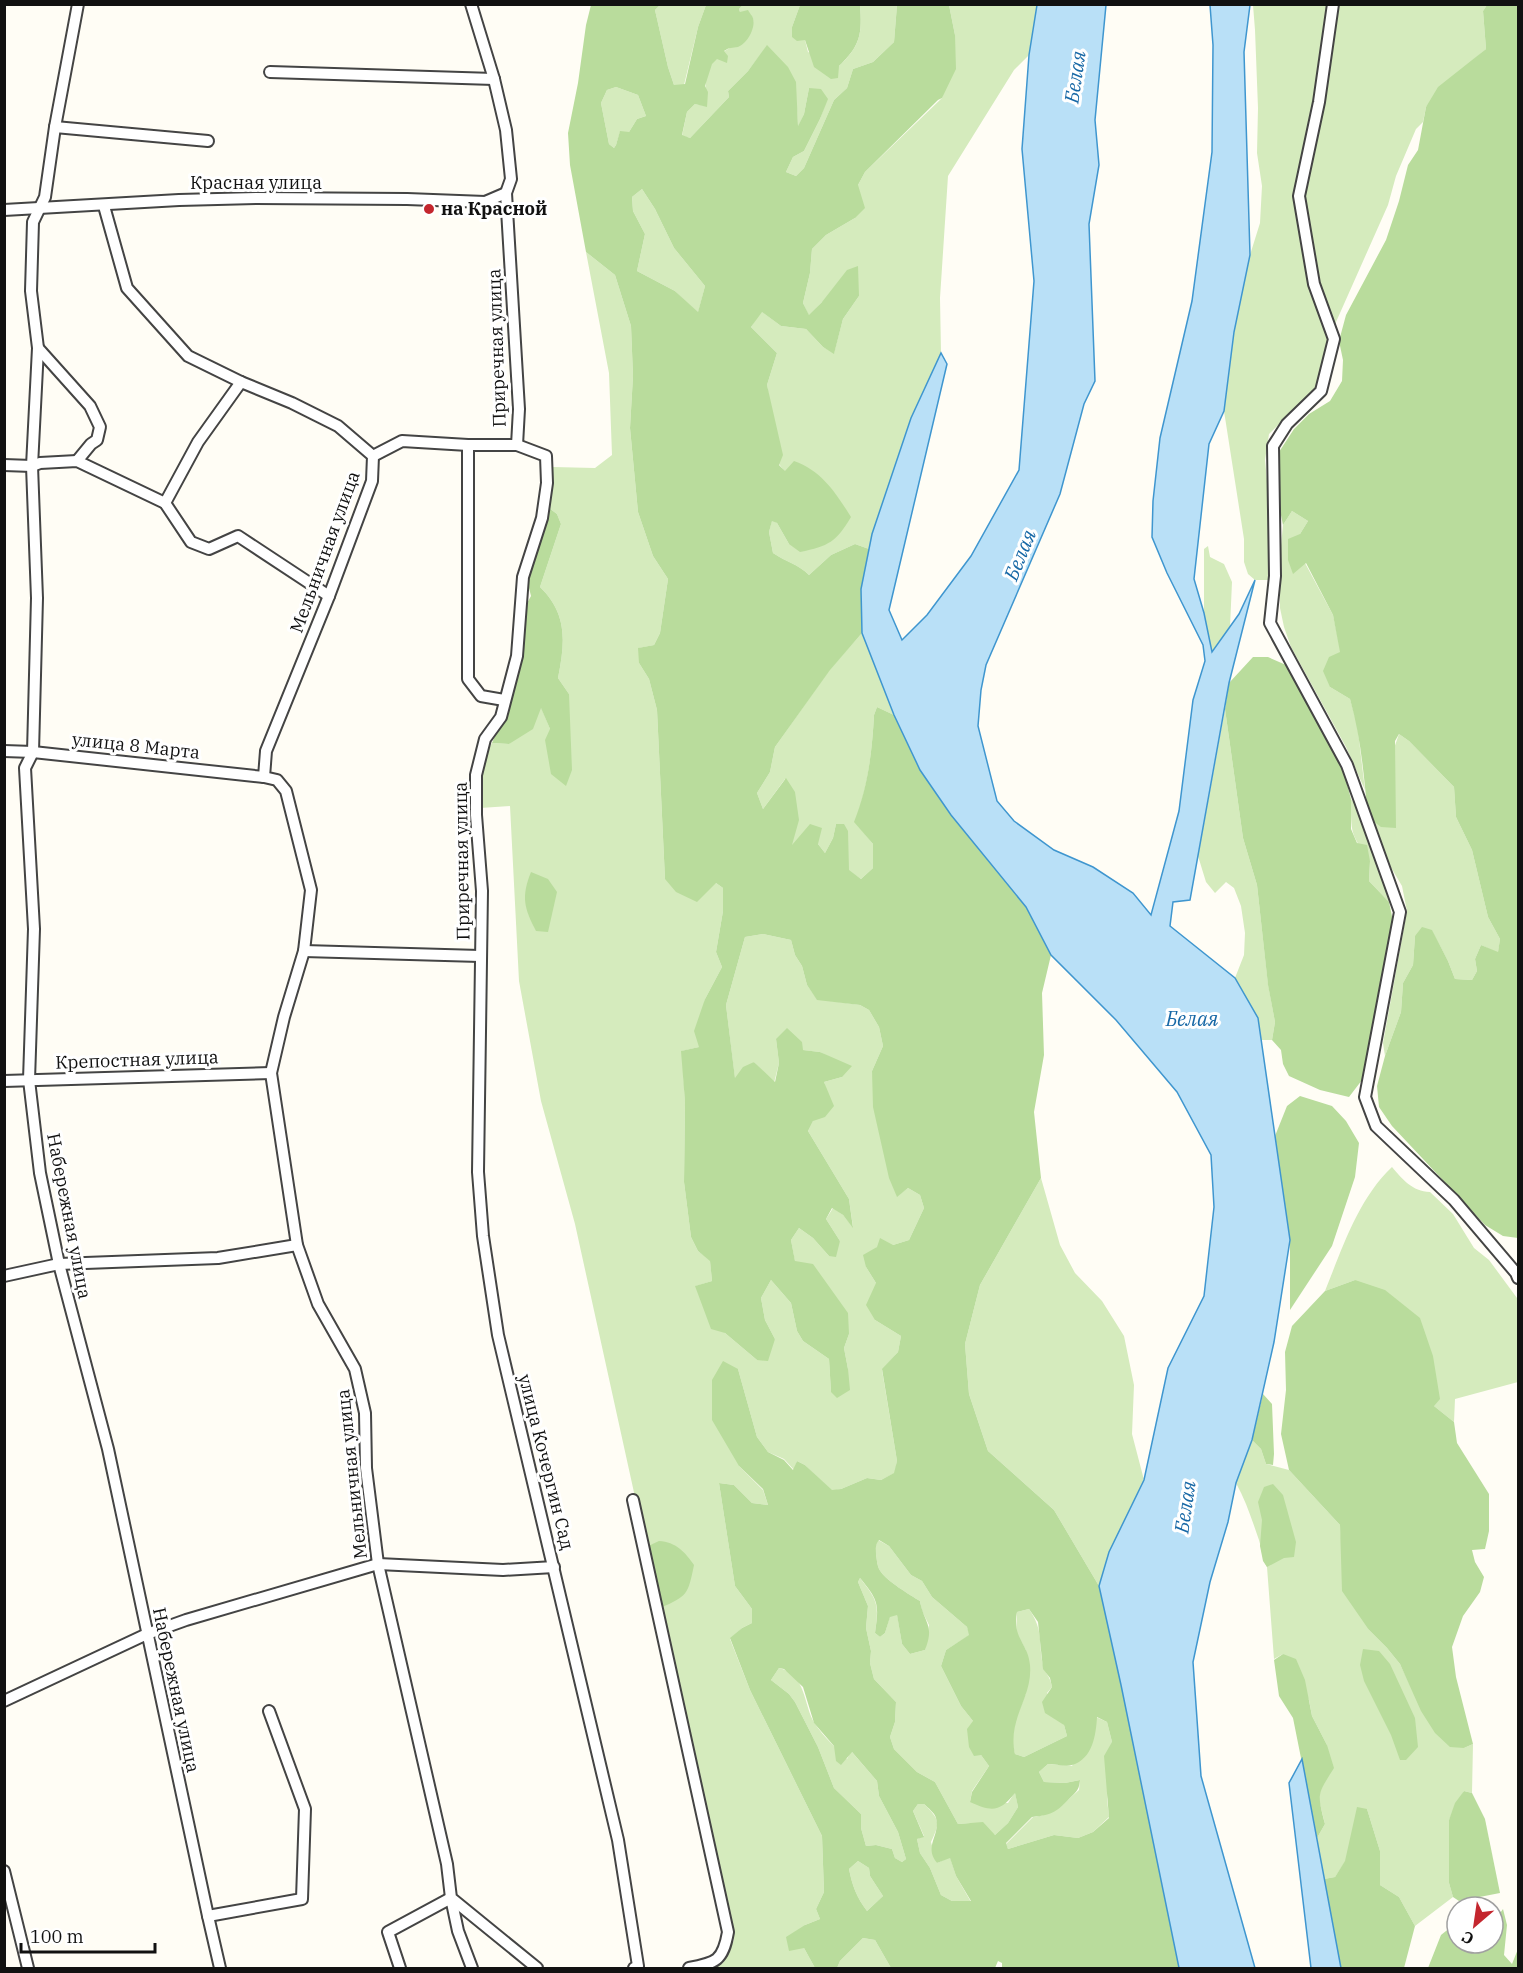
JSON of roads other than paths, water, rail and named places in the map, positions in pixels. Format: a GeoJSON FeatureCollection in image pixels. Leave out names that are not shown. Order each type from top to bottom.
{"type":"FeatureCollection","features":[{"type":"Feature","properties":{"kind":"street","name":"Набережная улица"},"geometry":{"type":"LineString","coordinates":[[78,4],[55,127],[45,197],[33,222],[31,291],[38,348],[32,466],[37,598],[33,752],[25,768],[34,929],[29,1080],[40,1173],[59,1264],[108,1449],[220,1968]]}},
{"type":"Feature","properties":{"kind":"street","name":"Приречная улица"},"geometry":{"type":"LineString","coordinates":[[471,4],[494,79],[507,140],[511,180],[506,193],[519,410],[517,445],[546,456],[547,483],[542,518],[523,577],[517,656],[501,717],[485,740],[476,775],[476,815],[482,891],[480,956]]}},
{"type":"Feature","properties":{"kind":"street"},"geometry":{"type":"LineString","coordinates":[[1333,4],[1319,102],[1299,196],[1314,284],[1334,339],[1321,391],[1287,424],[1273,446],[1275,576],[1270,623],[1347,765],[1400,912],[1365,1097],[1376,1126],[1454,1200],[1518,1278]]}},
{"type":"Feature","properties":{"kind":"street"},"geometry":{"type":"LineString","coordinates":[[270,72],[494,79]]}},
{"type":"Feature","properties":{"kind":"street"},"geometry":{"type":"LineString","coordinates":[[55,127],[208,141]]}},
{"type":"Feature","properties":{"kind":"street","name":"Красная улица"},"geometry":{"type":"LineString","coordinates":[[4,210],[256,198],[485,202],[506,193]]}},
{"type":"Feature","properties":{"kind":"street","name":"Мельничная улица"},"geometry":{"type":"LineString","coordinates":[[104,206],[127,288],[188,356],[338,426],[373,456],[372,481],[266,751],[264,777],[277,780],[286,791],[311,890],[303,951],[271,1073],[297,1245],[318,1304],[355,1369],[365,1413],[366,1468],[378,1564],[447,1864],[458,1931],[472,1968]]}},
{"type":"Feature","properties":{"kind":"street"},"geometry":{"type":"LineString","coordinates":[[38,348],[90,406],[100,427],[97,440],[77,461]]}},
{"type":"Feature","properties":{"kind":"street"},"geometry":{"type":"LineString","coordinates":[[165,503],[198,442],[241,382]]}},
{"type":"Feature","properties":{"kind":"street"},"geometry":{"type":"LineString","coordinates":[[373,456],[402,441],[517,445]]}},
{"type":"Feature","properties":{"kind":"street"},"geometry":{"type":"LineString","coordinates":[[468,445],[468,679],[482,696],[504,700]]}},
{"type":"Feature","properties":{"kind":"street"},"geometry":{"type":"LineString","coordinates":[[4,465],[32,466],[40,463],[77,461],[165,503],[191,542],[209,549],[238,536],[328,596]]}},
{"type":"Feature","properties":{"kind":"street","name":"улица 8 Марта"},"geometry":{"type":"LineString","coordinates":[[4,751],[33,752],[264,777]]}},
{"type":"Feature","properties":{"kind":"street"},"geometry":{"type":"LineString","coordinates":[[303,951],[480,956]]}},
{"type":"Feature","properties":{"kind":"street","name":"улица Кочергин Сад"},"geometry":{"type":"LineString","coordinates":[[480,956],[478,1173],[483,1236],[498,1335],[618,1840],[638,1966],[634,1968]]}},
{"type":"Feature","properties":{"kind":"street","name":"Крепостная улица"},"geometry":{"type":"LineString","coordinates":[[4,1081],[271,1073]]}},
{"type":"Feature","properties":{"kind":"street"},"geometry":{"type":"LineString","coordinates":[[4,1276],[59,1264],[218,1258],[297,1245]]}},
{"type":"Feature","properties":{"kind":"street"},"geometry":{"type":"LineString","coordinates":[[633,1500],[728,1932],[721,1957],[711,1964],[689,1968]]}},
{"type":"Feature","properties":{"kind":"street"},"geometry":{"type":"LineString","coordinates":[[4,1701],[147,1634],[186,1620],[378,1564],[503,1570],[554,1567]]}},
{"type":"Feature","properties":{"kind":"street"},"geometry":{"type":"LineString","coordinates":[[208,1916],[302,1899],[305,1809],[270,1711]]}},
{"type":"Feature","properties":{"kind":"street"},"geometry":{"type":"LineString","coordinates":[[4,1871],[28,1968]]}},
{"type":"Feature","properties":{"kind":"street"},"geometry":{"type":"LineString","coordinates":[[400,1968],[388,1932],[451,1898],[537,1968]]}},
{"type":"Feature","properties":{"kind":"water","name":"Белая"},"geometry":{"type":"Polygon","coordinates":[[[1037,5],[1106,5],[1095,120],[1099,165],[1089,224],[1095,381],[1084,404],[1060,494],[986,665],[978,726],[997,801],[1014,821],[1054,850],[1093,867],[1133,893],[1151,915],[1179,811],[1193,700],[1205,661],[1203,645],[1167,573],[1152,537],[1153,501],[1160,438],[1192,301],[1212,152],[1213,45],[1210,5],[1250,5],[1244,52],[1250,255],[1234,332],[1224,411],[1209,444],[1194,579],[1212,652],[1239,614],[1255,580],[1229,683],[1190,900],[1173,902],[1170,926],[1235,978],[1258,1018],[1290,1240],[1274,1342],[1252,1440],[1236,1483],[1228,1522],[1210,1582],[1193,1662],[1201,1776],[1255,1968],[1179,1968],[1099,1586],[1109,1552],[1144,1480],[1168,1368],[1204,1296],[1214,1207],[1211,1155],[1177,1092],[1116,1020],[1051,955],[1026,907],[951,815],[920,770],[894,715],[862,633],[861,589],[872,534],[911,418],[941,353],[947,364],[889,610],[902,640],[927,615],[971,556],[1019,470],[1034,281],[1022,149],[1029,55],[1037,5]]]}},
{"type":"Feature","properties":{"kind":"water"},"geometry":{"type":"Polygon","coordinates":[[[1302,1759],[1341,1968],[1311,1968],[1289,1783],[1302,1759]]]}},
{"type":"Feature","properties":{"kind":"place","name":"на Красной"},"geometry":{"type":"Point","coordinates":[429,209]}}]}
